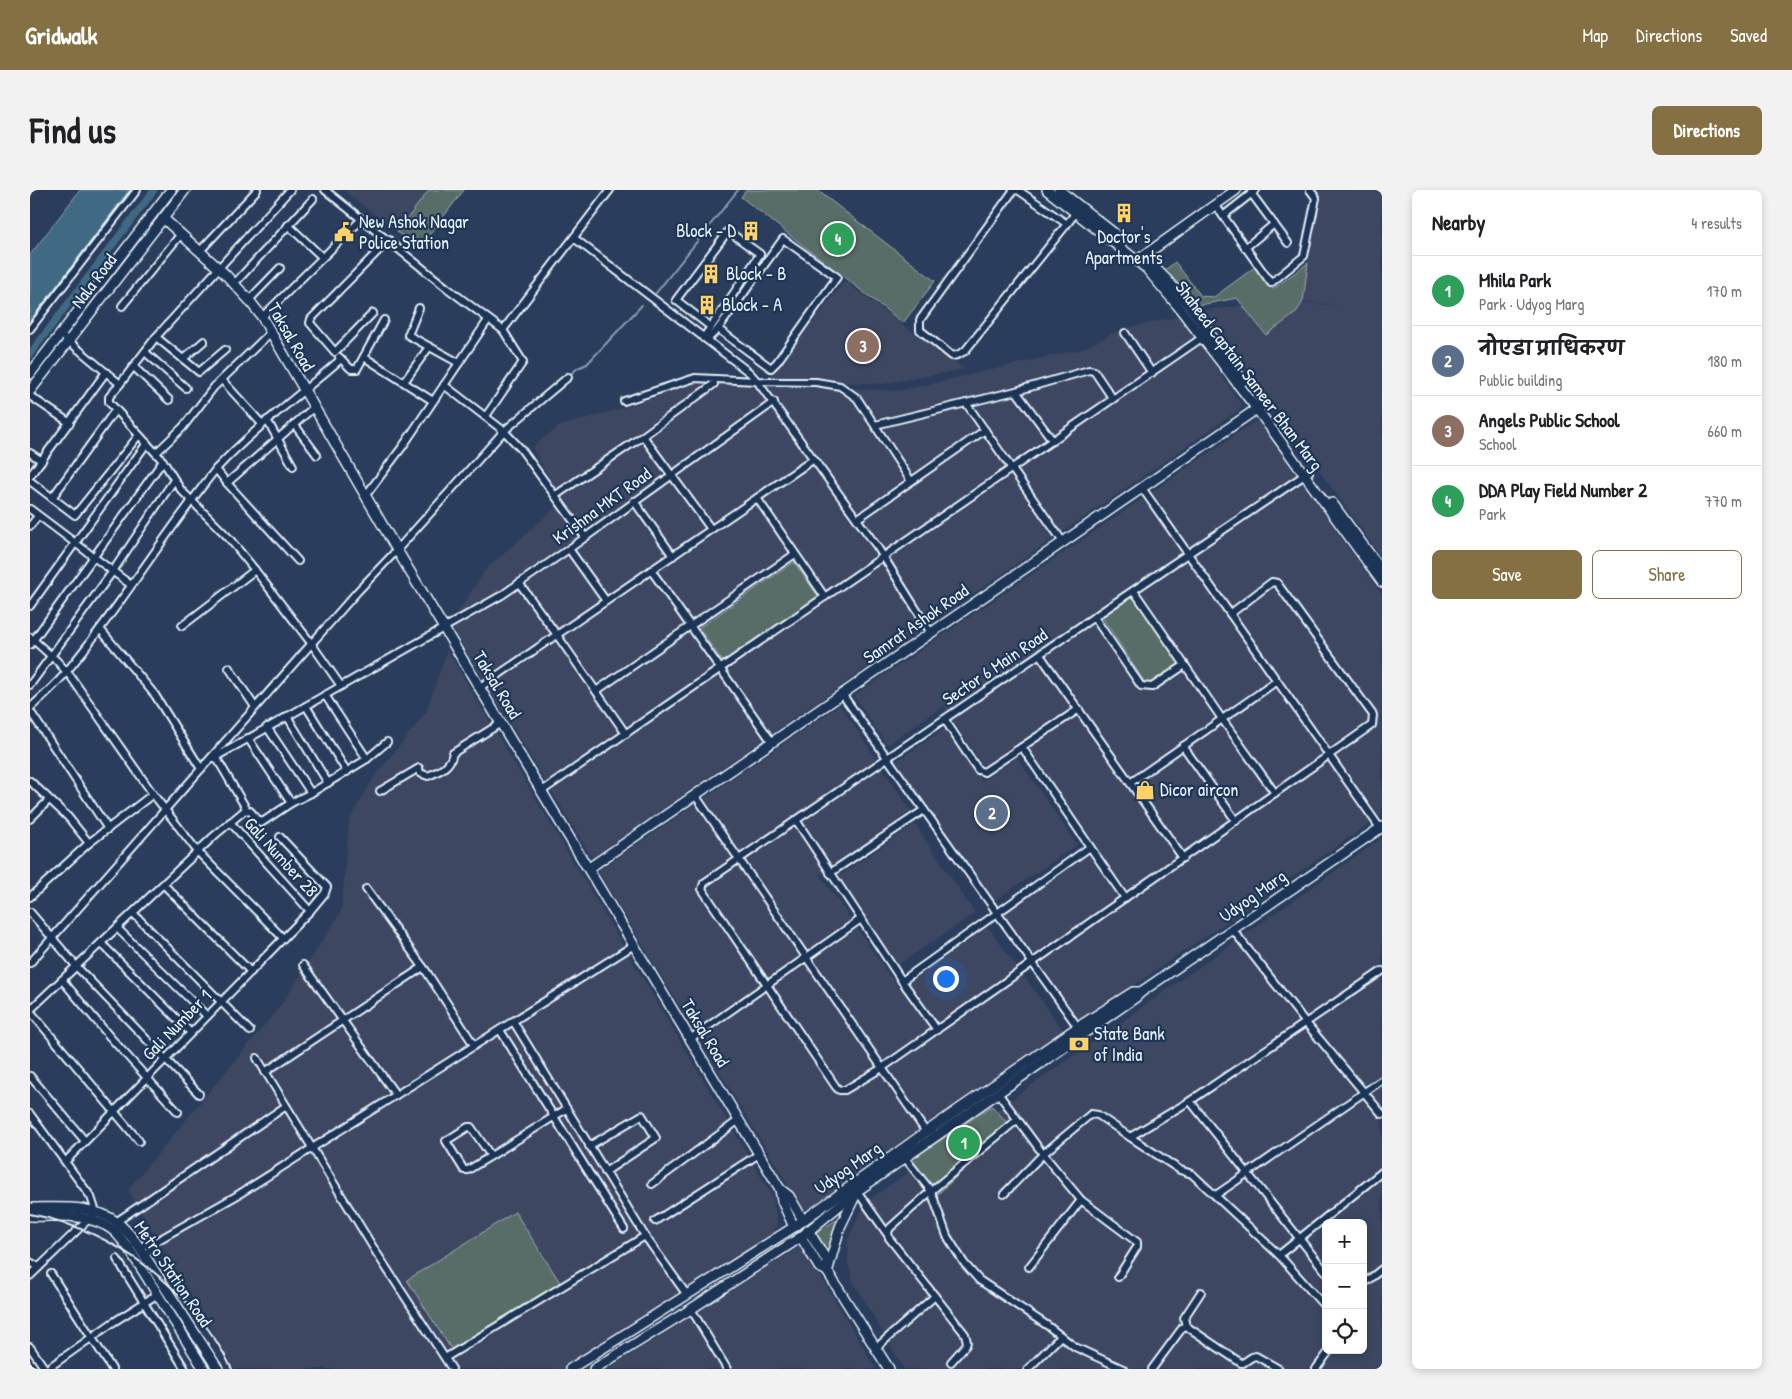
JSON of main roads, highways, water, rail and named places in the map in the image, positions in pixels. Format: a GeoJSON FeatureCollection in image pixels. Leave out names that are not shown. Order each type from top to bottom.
{"type":"FeatureCollection","features":[{"type":"Feature","properties":{"kind":"waterway"},"geometry":{"type":"LineString","coordinates":[[30,354],[154,190]]}},
{"type":"Feature","properties":{"kind":"waterway"},"geometry":{"type":"LineString","coordinates":[[656,293],[738,190]]}},
{"type":"Feature","properties":{"kind":"waterway"},"geometry":{"type":"LineString","coordinates":[[568,376],[587,364],[642,305]]}},
{"type":"Feature","properties":{"kind":"railway"},"geometry":{"type":"LineString","coordinates":[[30,322],[131,190]]}},
{"type":"Feature","properties":{"kind":"railway"},"geometry":{"type":"LineString","coordinates":[[30,1214],[62,1222],[93,1234],[149,1268],[174,1290],[196,1314],[216,1340],[232,1369]]}},
{"type":"Feature","properties":{"kind":"place","name":"Doctor's Apartments"},"geometry":{"type":"Point","coordinates":[1124,213]}},
{"type":"Feature","properties":{"kind":"place","name":"Block - D"},"geometry":{"type":"Point","coordinates":[751,231]}},
{"type":"Feature","properties":{"kind":"place","name":"New Ashok Nagar Police Station"},"geometry":{"type":"Point","coordinates":[344,232]}},
{"type":"Feature","properties":{"kind":"place","name":"DDA Play Field Number 2"},"geometry":{"type":"Point","coordinates":[838,239]}},
{"type":"Feature","properties":{"kind":"place","name":"Block - B"},"geometry":{"type":"Point","coordinates":[711,274]}},
{"type":"Feature","properties":{"kind":"place","name":"Block - A"},"geometry":{"type":"Point","coordinates":[707,305]}},
{"type":"Feature","properties":{"kind":"place","name":"Angels Public School"},"geometry":{"type":"Point","coordinates":[863,346]}},
{"type":"Feature","properties":{"kind":"place","name":"Dicor aircon"},"geometry":{"type":"Point","coordinates":[1145,790]}},
{"type":"Feature","properties":{"kind":"place","name":"नोएडा प्राधिकरण"},"geometry":{"type":"Point","coordinates":[992,813]}},
{"type":"Feature","properties":{"kind":"place","name":"State Bank of India"},"geometry":{"type":"Point","coordinates":[1079,1044]}},
{"type":"Feature","properties":{"kind":"place","name":"Mhila Park"},"geometry":{"type":"Point","coordinates":[964,1143]}}]}
